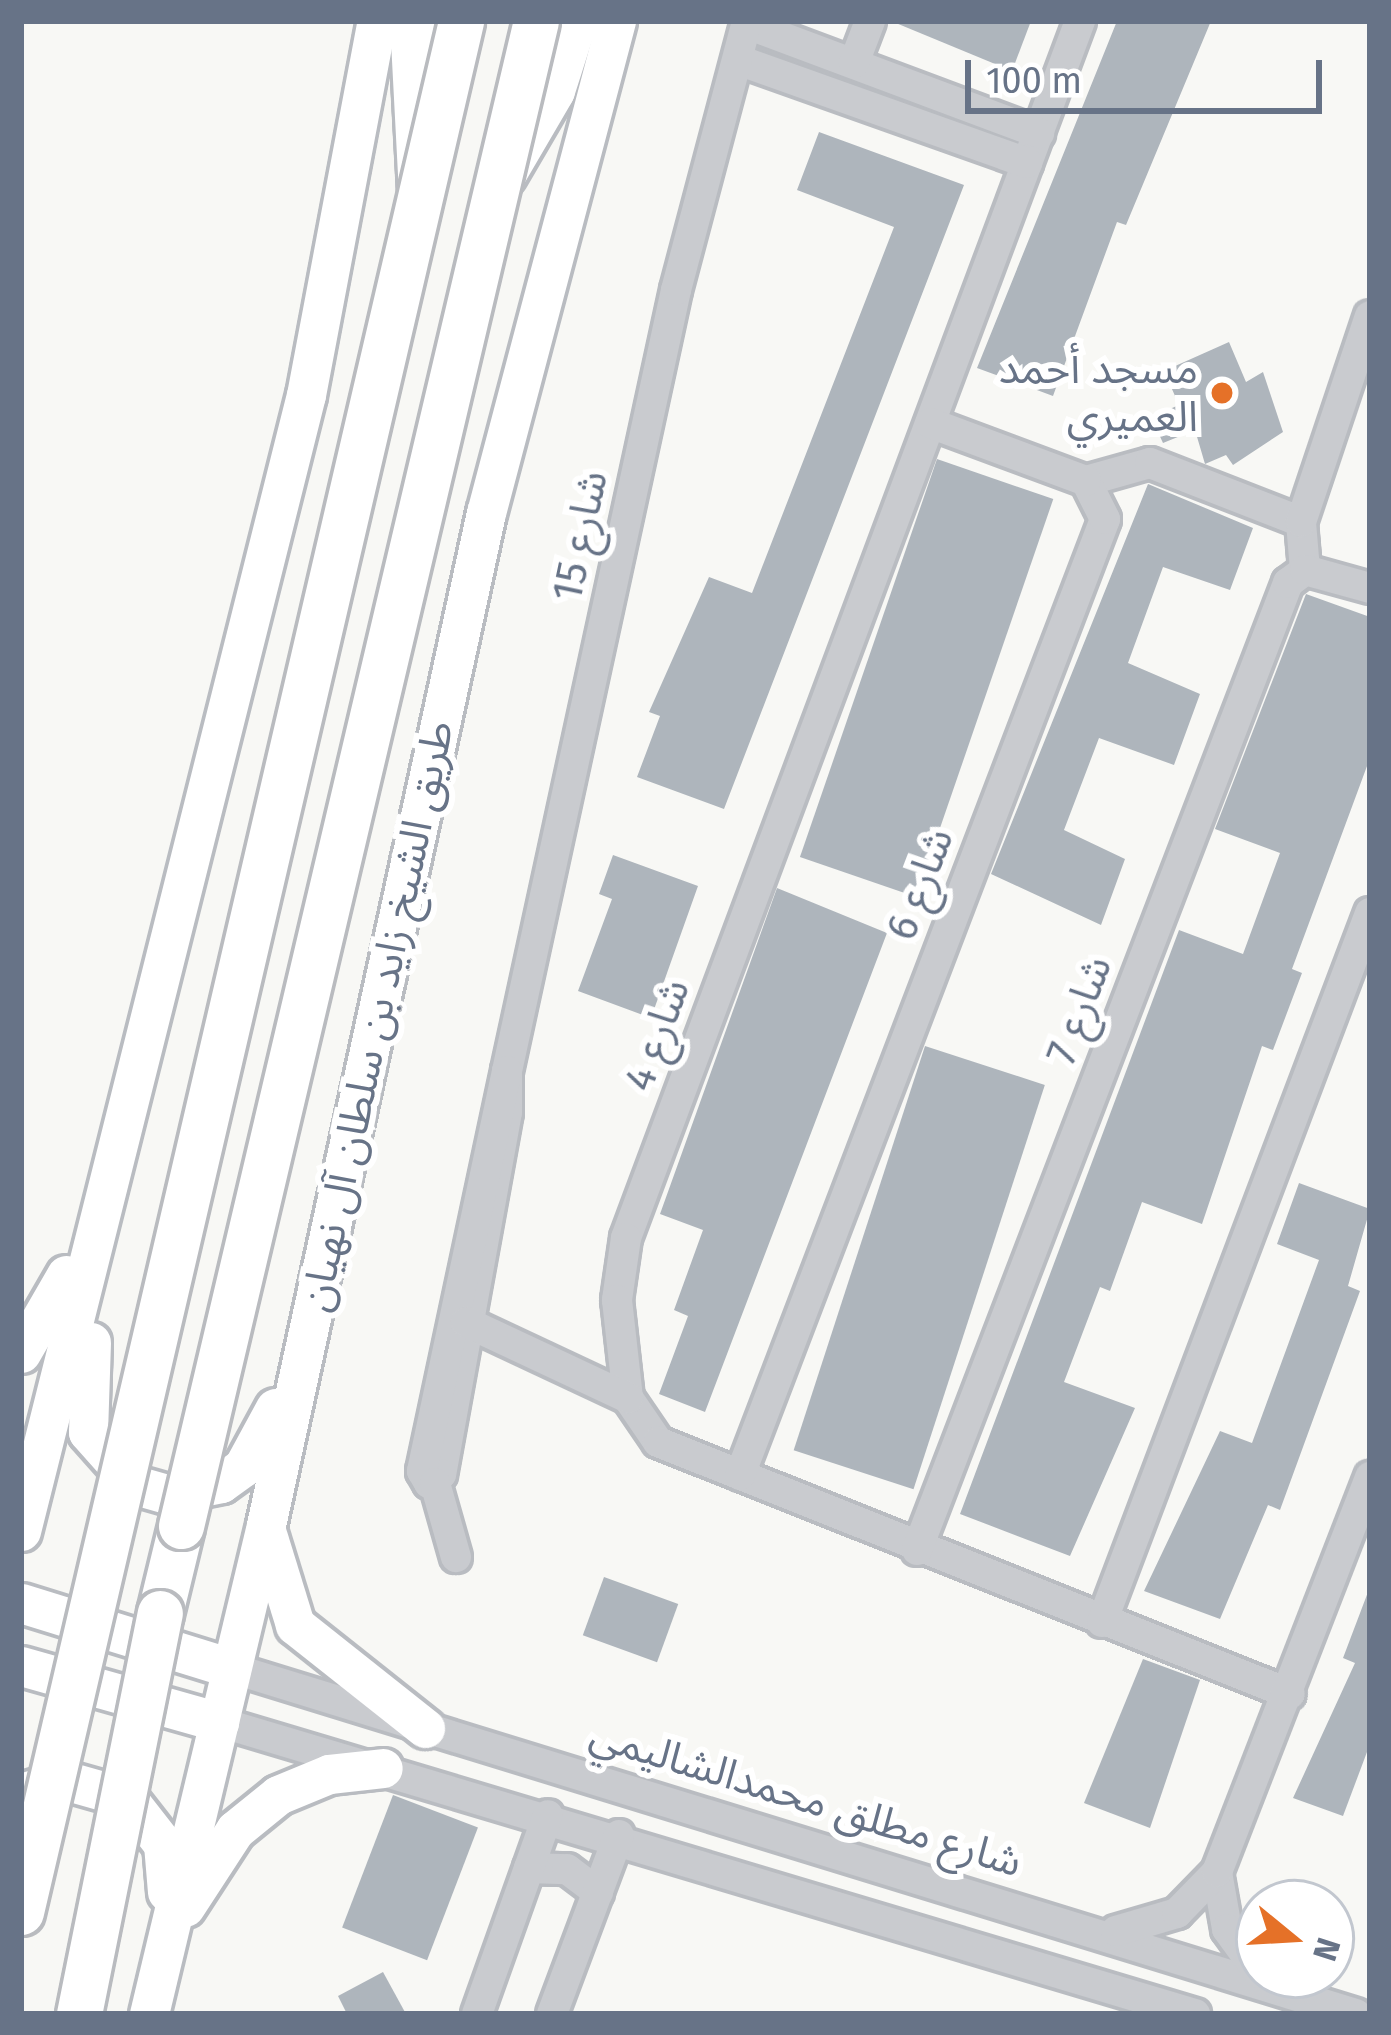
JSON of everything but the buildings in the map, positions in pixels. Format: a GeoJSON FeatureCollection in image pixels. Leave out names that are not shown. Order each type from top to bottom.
{"type":"FeatureCollection","features":[{"type":"Feature","properties":{"kind":"highway"},"geometry":{"type":"LineString","coordinates":[[412,21],[422,193]]}},
{"type":"Feature","properties":{"kind":"highway"},"geometry":{"type":"LineString","coordinates":[[21,1912],[461,21]]}},
{"type":"Feature","properties":{"kind":"highway","name":"طريق الشيخ زايد بن سلطان آل نهيان"},"geometry":{"type":"LineString","coordinates":[[79,2014],[160,1613],[536,21]]}},
{"type":"Feature","properties":{"kind":"highway"},"geometry":{"type":"LineString","coordinates":[[501,176],[541,114],[574,21]]}},
{"type":"Feature","properties":{"kind":"main road"},"geometry":{"type":"LineString","coordinates":[[356,1110],[265,1437],[221,1483],[167,1494],[113,1470],[82,1410],[142,1077],[306,394],[377,21]]}},
{"type":"Feature","properties":{"kind":"main road","name":"طريق الشيخ زايد بن سلطان آل نهيان"},"geometry":{"type":"LineString","coordinates":[[144,2014],[169,1932],[266,1526],[486,513],[616,21]]}},
{"type":"Feature","properties":{"kind":"main road"},"geometry":{"type":"LineString","coordinates":[[21,1531],[97,1210],[142,1077]]}},
{"type":"Feature","properties":{"kind":"main road"},"geometry":{"type":"LineString","coordinates":[[21,1353],[97,1210]]}},
{"type":"Feature","properties":{"kind":"main road"},"geometry":{"type":"LineString","coordinates":[[266,1526],[295,1625],[425,1728]]}},
{"type":"Feature","properties":{"kind":"main road"},"geometry":{"type":"LineString","coordinates":[[21,1603],[231,1668]]}},
{"type":"Feature","properties":{"kind":"main road"},"geometry":{"type":"LineString","coordinates":[[21,1666],[219,1722]]}},
{"type":"Feature","properties":{"kind":"main road"},"geometry":{"type":"LineString","coordinates":[[169,1932],[235,1830],[278,1795],[329,1774],[383,1768]]}},
{"type":"Feature","properties":{"kind":"main road"},"geometry":{"type":"LineString","coordinates":[[21,1793],[89,1782],[127,1798],[154,1827],[169,1882],[144,2014]]}},
{"type":"Feature","properties":{"kind":"street"},"geometry":{"type":"LineString","coordinates":[[854,63],[870,21]]}},
{"type":"Feature","properties":{"kind":"street","name":"شارع 4"},"geometry":{"type":"LineString","coordinates":[[628,1398],[617,1300],[626,1238],[1080,21]]}},
{"type":"Feature","properties":{"kind":"street"},"geometry":{"type":"LineString","coordinates":[[747,22],[1039,133]]}},
{"type":"Feature","properties":{"kind":"street","name":"شارع 15"},"geometry":{"type":"LineString","coordinates":[[435,1483],[422,1471],[507,1071],[676,290],[747,22]]}},
{"type":"Feature","properties":{"kind":"street"},"geometry":{"type":"LineString","coordinates":[[738,60],[1027,163]]}},
{"type":"Feature","properties":{"kind":"street"},"geometry":{"type":"LineString","coordinates":[[1370,316],[1301,522],[1305,569],[1370,588]]}},
{"type":"Feature","properties":{"kind":"street"},"geometry":{"type":"LineString","coordinates":[[930,423],[1086,482],[1150,463],[1301,522]]}},
{"type":"Feature","properties":{"kind":"street","name":"شارع 6"},"geometry":{"type":"LineString","coordinates":[[740,1474],[1105,519],[1086,482]]}},
{"type":"Feature","properties":{"kind":"street","name":"شارع 7"},"geometry":{"type":"LineString","coordinates":[[916,1550],[1288,584],[1305,569]]}},
{"type":"Feature","properties":{"kind":"street"},"geometry":{"type":"LineString","coordinates":[[1102,1622],[1370,913]]}},
{"type":"Feature","properties":{"kind":"street","name":"شارع 15"},"geometry":{"type":"LineString","coordinates":[[435,1483],[507,1071]]}},
{"type":"Feature","properties":{"kind":"street"},"geometry":{"type":"LineString","coordinates":[[466,1322],[628,1398],[658,1442],[916,1550],[1290,1694]]}},
{"type":"Feature","properties":{"kind":"street"},"geometry":{"type":"LineString","coordinates":[[1111,1932],[1177,1913],[1217,1872],[1290,1694],[1370,1477]]}},
{"type":"Feature","properties":{"kind":"street"},"geometry":{"type":"LineString","coordinates":[[435,1483],[456,1557]]}},
{"type":"Feature","properties":{"kind":"street","name":"شارع مطلق محمدالشاليمي"},"geometry":{"type":"LineString","coordinates":[[231,1668],[1235,1968]]}},
{"type":"Feature","properties":{"kind":"street"},"geometry":{"type":"LineString","coordinates":[[219,1722],[619,1835],[1195,2014]]}},
{"type":"Feature","properties":{"kind":"street"},"geometry":{"type":"LineString","coordinates":[[477,2014],[548,1815]]}},
{"type":"Feature","properties":{"kind":"street"},"geometry":{"type":"LineString","coordinates":[[552,2014],[619,1835]]}},
{"type":"Feature","properties":{"kind":"street"},"geometry":{"type":"LineString","coordinates":[[856,1906],[853,1874],[873,1861]]}},
{"type":"Feature","properties":{"kind":"street"},"geometry":{"type":"LineString","coordinates":[[529,1868],[567,1869],[598,1892]]}},
{"type":"Feature","properties":{"kind":"street"},"geometry":{"type":"LineString","coordinates":[[1217,1872],[1227,1929],[1235,1939]]}},
{"type":"Feature","properties":{"kind":"street","name":"شارع مطلق محمدالشاليمي"},"geometry":{"type":"LineString","coordinates":[[1319,1999],[1356,2014]]}},
{"type":"Feature","properties":{"kind":"place","name":"مسجد أحمد العميري"},"geometry":{"type":"Point","coordinates":[1222,393]}}]}
